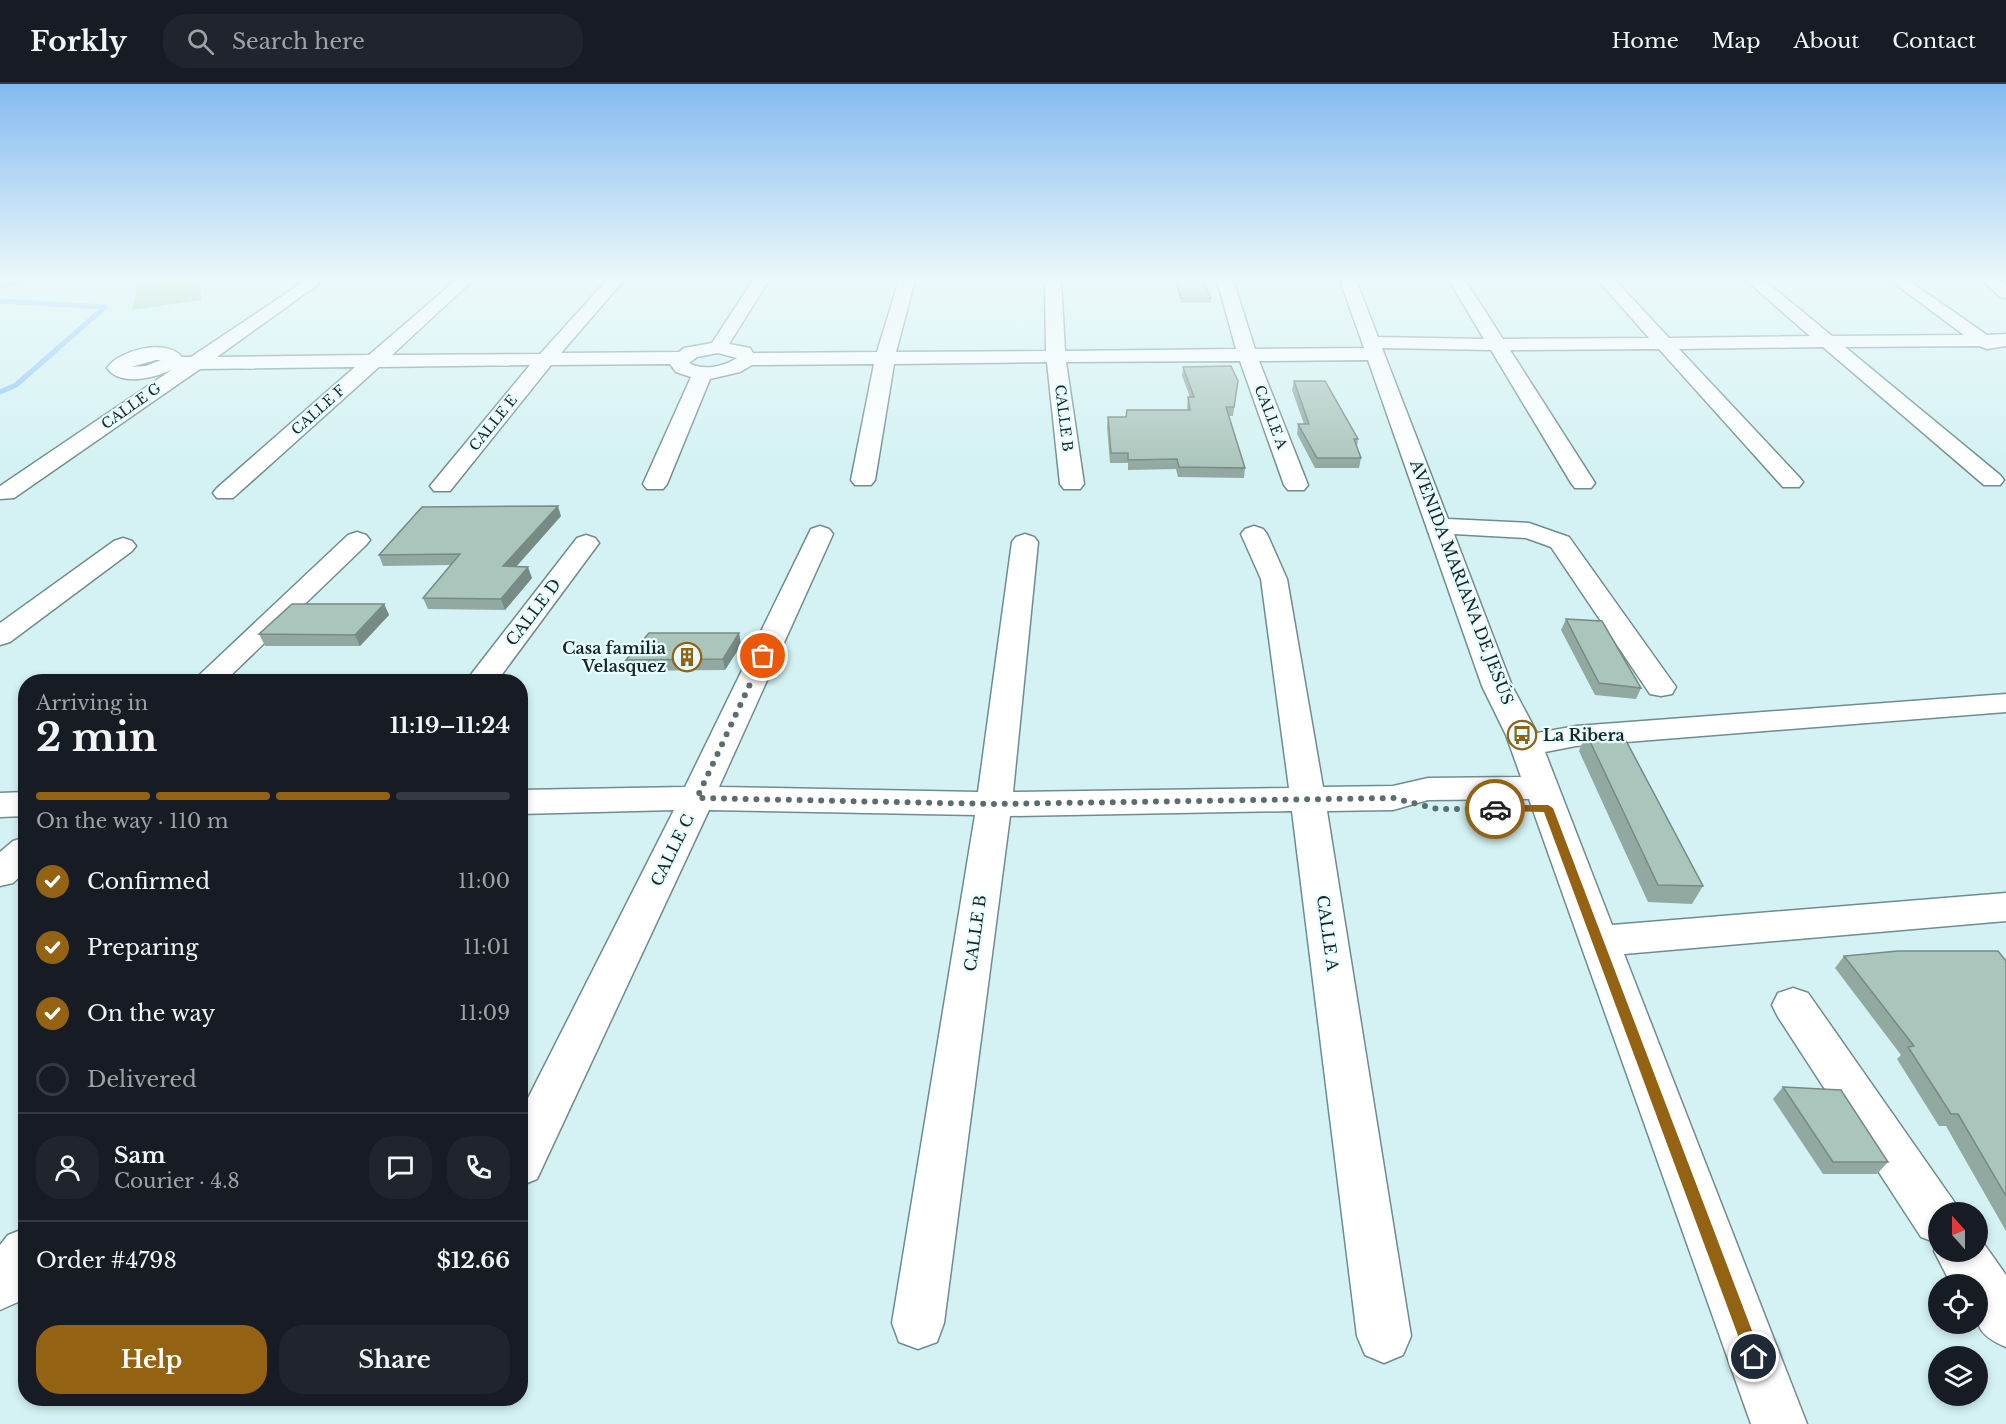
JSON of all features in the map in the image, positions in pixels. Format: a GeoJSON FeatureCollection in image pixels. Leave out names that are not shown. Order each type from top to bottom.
{"type":"FeatureCollection","features":[{"type":"Feature","properties":{"kind":"street","name":"CALLE G"},"geometry":{"type":"LineString","coordinates":[[6,493],[224,343]]}},
{"type":"Feature","properties":{"kind":"street","name":"CALLE F"},"geometry":{"type":"LineString","coordinates":[[225,493],[395,343]]}},
{"type":"Feature","properties":{"kind":"street","name":"CALLE E"},"geometry":{"type":"LineString","coordinates":[[442,486],[560,343]]}},
{"type":"Feature","properties":{"kind":"street"},"geometry":{"type":"LineString","coordinates":[[718,347],[721,343]]}},
{"type":"Feature","properties":{"kind":"street"},"geometry":{"type":"LineString","coordinates":[[863,480],[889,343]]}},
{"type":"Feature","properties":{"kind":"street","name":"CALLE B"},"geometry":{"type":"LineString","coordinates":[[1055,343],[1072,484]]}},
{"type":"Feature","properties":{"kind":"street","name":"CALLE A"},"geometry":{"type":"LineString","coordinates":[[1244,343],[1296,485]]}},
{"type":"Feature","properties":{"kind":"street","name":"AVENIDA MARIANA DE JESÚS"},"geometry":{"type":"LineString","coordinates":[[1371,343],[1497,686],[1525,745],[1779,1424]]}},
{"type":"Feature","properties":{"kind":"street"},"geometry":{"type":"LineString","coordinates":[[680,358],[680,366],[685,370],[704,373],[732,369],[747,359],[1285,357],[1323,362],[1429,345],[1743,343]]}},
{"type":"Feature","properties":{"kind":"street"},"geometry":{"type":"LineString","coordinates":[[1828,343],[1992,480]]}},
{"type":"Feature","properties":{"kind":"street"},"geometry":{"type":"LineString","coordinates":[[1987,343],[2006,354]]}},
{"type":"Feature","properties":{"kind":"street"},"geometry":{"type":"LineString","coordinates":[[1664,344],[1791,482]]}},
{"type":"Feature","properties":{"kind":"street"},"geometry":{"type":"LineString","coordinates":[[1497,345],[1582,483]]}},
{"type":"Feature","properties":{"kind":"street"},"geometry":{"type":"LineString","coordinates":[[171,363],[680,358],[691,352],[718,347],[743,352],[747,359]]}},
{"type":"Feature","properties":{"kind":"street"},"geometry":{"type":"LineString","coordinates":[[655,484],[704,373]]}},
{"type":"Feature","properties":{"kind":"street"},"geometry":{"type":"LineString","coordinates":[[1439,526],[1529,531],[1560,542],[1661,687]]}},
{"type":"Feature","properties":{"kind":"street","name":"CALLE C"},"geometry":{"type":"LineString","coordinates":[[528,1147],[697,798],[820,534]]}},
{"type":"Feature","properties":{"kind":"street","name":"CALLE A"},"geometry":{"type":"LineString","coordinates":[[1254,534],[1274,579],[1283,625],[1384,1336]]}},
{"type":"Feature","properties":{"kind":"street"},"geometry":{"type":"LineString","coordinates":[[215,674],[357,540]]}},
{"type":"Feature","properties":{"kind":"street","name":"CALLE B"},"geometry":{"type":"LineString","coordinates":[[918,1323],[994,804],[1025,542]]}},
{"type":"Feature","properties":{"kind":"street","name":"CALLE D"},"geometry":{"type":"LineString","coordinates":[[486,674],[586,543]]}},
{"type":"Feature","properties":{"kind":"street"},"geometry":{"type":"LineString","coordinates":[[0,636],[123,546]]}},
{"type":"Feature","properties":{"kind":"street"},"geometry":{"type":"LineString","coordinates":[[1525,745],[1576,736],[2006,703]]}},
{"type":"Feature","properties":{"kind":"street"},"geometry":{"type":"LineString","coordinates":[[528,801],[697,798],[994,804],[1393,798],[1437,809],[1544,798]]}},
{"type":"Feature","properties":{"kind":"street"},"geometry":{"type":"LineString","coordinates":[[0,805],[18,804]]}},
{"type":"Feature","properties":{"kind":"street"},"geometry":{"type":"LineString","coordinates":[[0,873],[18,857]]}},
{"type":"Feature","properties":{"kind":"street"},"geometry":{"type":"LineString","coordinates":[[1597,941],[2006,907]]}},
{"type":"Feature","properties":{"kind":"street"},"geometry":{"type":"LineString","coordinates":[[1793,1005],[1928,1205]]}},
{"type":"Feature","properties":{"kind":"street"},"geometry":{"type":"LineString","coordinates":[[0,1284],[18,1262]]}},
{"type":"Feature","properties":{"kind":"street"},"geometry":{"type":"LineString","coordinates":[[1966,1262],[2006,1321]]}},
{"type":"Feature","properties":{"kind":"building"},"geometry":{"type":"Polygon","coordinates":[[[1231,366],[1238,381],[1234,407],[1226,407],[1245,468],[1179,467],[1177,459],[1128,460],[1128,453],[1111,453],[1108,417],[1126,417],[1127,410],[1190,410],[1188,397],[1194,397],[1183,367],[1231,366]]]}},
{"type":"Feature","properties":{"kind":"building"},"geometry":{"type":"Polygon","coordinates":[[[1294,381],[1325,381],[1358,439],[1354,439],[1361,458],[1317,458],[1298,424],[1309,424],[1294,381]]]}},
{"type":"Feature","properties":{"kind":"building"},"geometry":{"type":"Polygon","coordinates":[[[558,506],[503,566],[528,567],[501,599],[423,598],[460,554],[379,555],[422,507],[558,506]]]}},
{"type":"Feature","properties":{"kind":"building"},"geometry":{"type":"Polygon","coordinates":[[[292,604],[384,604],[355,635],[259,634],[292,604]]]}},
{"type":"Feature","properties":{"kind":"building"},"geometry":{"type":"Polygon","coordinates":[[[1566,619],[1602,621],[1641,688],[1599,683],[1566,619]]]}},
{"type":"Feature","properties":{"kind":"building"},"geometry":{"type":"Polygon","coordinates":[[[649,633],[739,633],[723,659],[626,660],[649,633]]]}},
{"type":"Feature","properties":{"kind":"building"},"geometry":{"type":"Polygon","coordinates":[[[1586,733],[1623,735],[1703,886],[1658,885],[1586,733]]]}},
{"type":"Feature","properties":{"kind":"building"},"geometry":{"type":"Polygon","coordinates":[[[1898,951],[1998,951],[2006,961],[2006,1196],[1958,1114],[1951,1114],[1908,1047],[1914,1046],[1844,956],[1898,951]]]}},
{"type":"Feature","properties":{"kind":"building"},"geometry":{"type":"Polygon","coordinates":[[[1783,1087],[1841,1090],[1888,1162],[1833,1162],[1783,1087]]]}},
{"type":"Feature","properties":{"kind":"waterway"},"geometry":{"type":"LineString","coordinates":[[0,392],[16,385],[64,343]]}},
{"type":"Feature","properties":{"kind":"way so far"},"geometry":{"type":"LineString","coordinates":[[763,656],[697,798],[994,804],[1393,798],[1437,809],[1495,809]]}},
{"type":"Feature","properties":{"kind":"place","name":"Casa familia Velasquez"},"geometry":{"type":"Point","coordinates":[687,657]}},
{"type":"Feature","properties":{"kind":"place","name":"La Ribera"},"geometry":{"type":"Point","coordinates":[1522,735]}},
{"type":"Feature","properties":{"kind":"route"},"geometry":{"type":"LineString","coordinates":[[1495,809],[1548,808],[1754,1357]]}}]}
